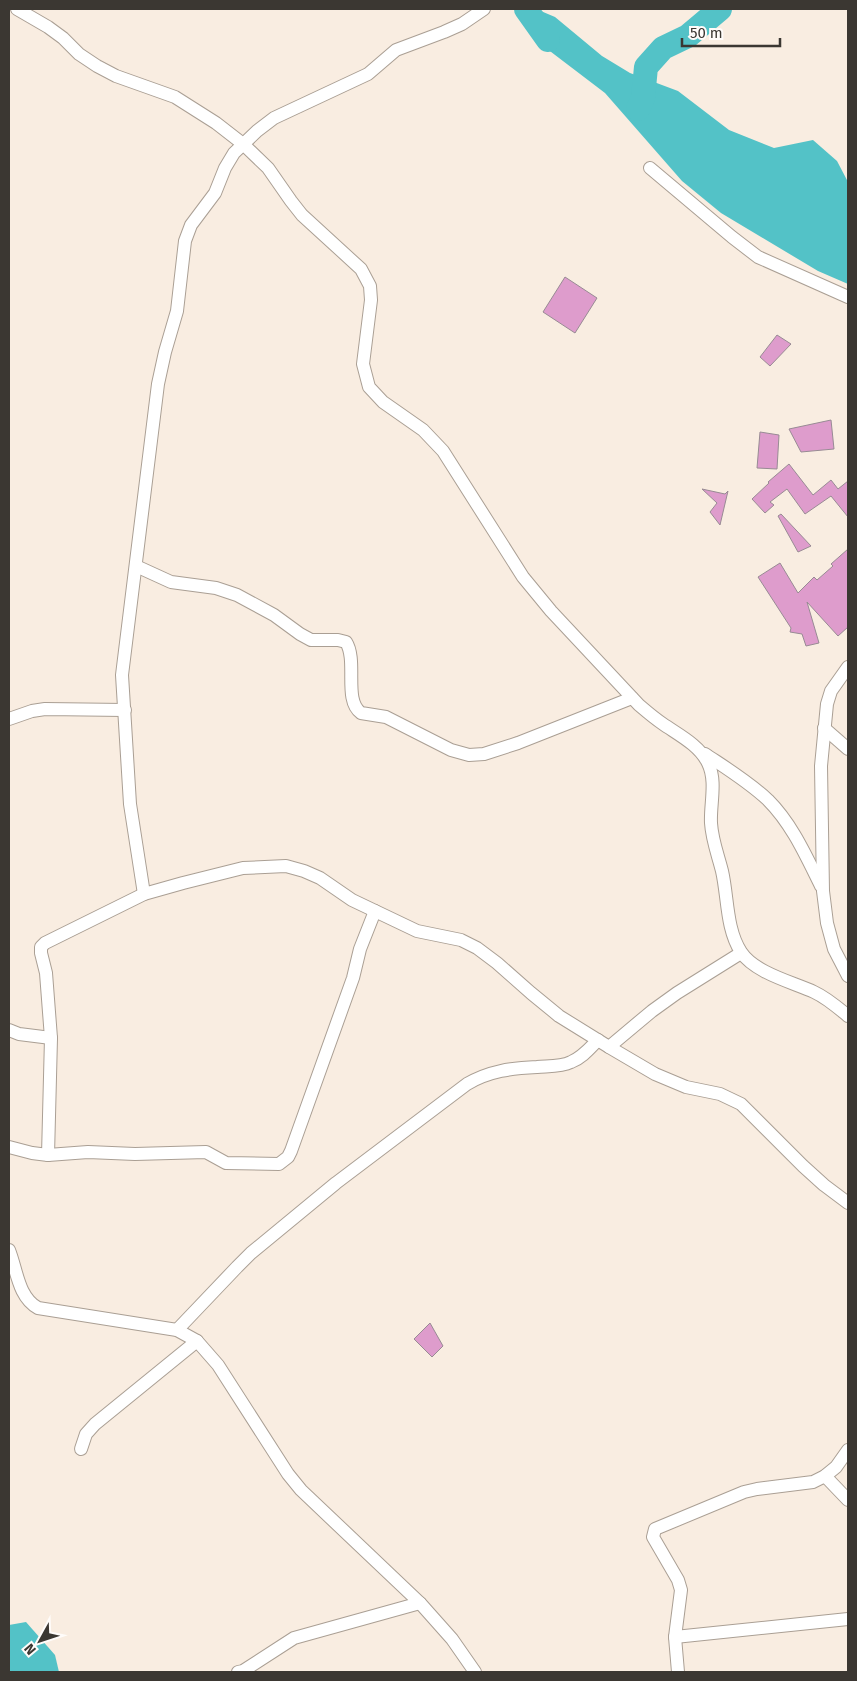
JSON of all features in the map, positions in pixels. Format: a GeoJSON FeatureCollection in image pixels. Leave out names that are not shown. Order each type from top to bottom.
{"type":"FeatureCollection","features":[{"type":"Feature","properties":{"kind":"street"},"geometry":{"type":"LineString","coordinates":[[17,9],[48,27],[63,38],[79,54],[97,66],[116,76],[175,98],[216,123],[243,144],[268,168],[302,215],[361,269],[370,286],[371,300],[363,364],[369,387],[383,402],[423,430],[443,451],[523,577],[551,611],[632,698],[653,717],[734,773],[768,800],[791,829],[823,891]]}},
{"type":"Feature","properties":{"kind":"street"},"geometry":{"type":"LineString","coordinates":[[144,894],[131,811],[122,676],[158,384],[177,311],[185,241],[191,224],[215,193],[225,168],[243,144],[274,118],[368,74],[396,50],[462,24],[484,9]]}},
{"type":"Feature","properties":{"kind":"street"},"geometry":{"type":"LineString","coordinates":[[650,168],[758,257],[848,297]]}},
{"type":"Feature","properties":{"kind":"street"},"geometry":{"type":"LineString","coordinates":[[136,566],[171,582],[216,588],[236,595],[274,615],[311,640],[338,640],[346,642],[351,654],[352,701],[358,711],[360,713],[386,717],[451,750],[469,754],[484,754],[518,743],[632,698]]}},
{"type":"Feature","properties":{"kind":"street"},"geometry":{"type":"LineString","coordinates":[[848,667],[832,691],[827,704],[821,766],[823,891],[827,923],[834,949],[848,976]]}},
{"type":"Feature","properties":{"kind":"street"},"geometry":{"type":"LineString","coordinates":[[9,719],[32,711],[45,709],[125,710]]}},
{"type":"Feature","properties":{"kind":"street"},"geometry":{"type":"LineString","coordinates":[[824,728],[848,749]]}},
{"type":"Feature","properties":{"kind":"street"},"geometry":{"type":"LineString","coordinates":[[701,751],[709,764],[713,780],[711,820],[713,840],[722,872],[733,936],[741,953],[755,966],[814,992],[831,1002],[848,1016]]}},
{"type":"Feature","properties":{"kind":"street"},"geometry":{"type":"LineString","coordinates":[[48,1155],[51,1038],[46,973],[41,947],[45,943],[144,894],[244,868],[286,866],[320,878],[352,900],[418,931],[461,940],[477,948],[559,1016],[603,1044],[672,1083],[720,1094],[741,1104],[803,1166],[848,1203]]}},
{"type":"Feature","properties":{"kind":"street"},"geometry":{"type":"LineString","coordinates":[[9,1147],[48,1155],[88,1152],[135,1154],[206,1152],[226,1163],[234,1164],[279,1164],[284,1161],[291,1151],[353,978],[360,949],[375,912]]}},
{"type":"Feature","properties":{"kind":"street"},"geometry":{"type":"LineString","coordinates":[[177,1330],[251,1253],[336,1183],[467,1084],[496,1071],[513,1068],[558,1066],[580,1058],[741,953]]}},
{"type":"Feature","properties":{"kind":"street"},"geometry":{"type":"LineString","coordinates":[[9,1030],[19,1034],[51,1038]]}},
{"type":"Feature","properties":{"kind":"street"},"geometry":{"type":"LineString","coordinates":[[9,1252],[26,1298],[32,1305],[38,1308],[177,1330],[197,1342],[218,1365],[288,1474],[302,1490],[420,1603],[452,1639],[475,1672]]}},
{"type":"Feature","properties":{"kind":"street"},"geometry":{"type":"LineString","coordinates":[[81,1449],[86,1434],[94,1424],[197,1342]]}},
{"type":"Feature","properties":{"kind":"street"},"geometry":{"type":"LineString","coordinates":[[678,1672],[675,1637],[681,1590],[678,1580],[653,1537],[655,1529],[744,1492],[813,1482],[825,1476],[836,1467],[848,1450]]}},
{"type":"Feature","properties":{"kind":"street"},"geometry":{"type":"LineString","coordinates":[[825,1476],[848,1500]]}},
{"type":"Feature","properties":{"kind":"street"},"geometry":{"type":"LineString","coordinates":[[238,1672],[243,1671],[294,1638],[420,1603]]}},
{"type":"Feature","properties":{"kind":"street"},"geometry":{"type":"LineString","coordinates":[[675,1637],[848,1618]]}},
{"type":"Feature","properties":{"kind":"water"},"geometry":{"type":"Polygon","coordinates":[[[536,9],[555,17],[602,56],[630,73],[678,91],[729,130],[774,148],[813,140],[837,161],[848,182],[848,284],[818,271],[721,213],[682,181],[605,93],[538,42],[525,26],[525,20],[536,9]]]}},
{"type":"Feature","properties":{"kind":"water"},"geometry":{"type":"Polygon","coordinates":[[[26,1622],[55,1655],[59,1672],[9,1672],[9,1625],[26,1622]]]}},
{"type":"Feature","properties":{"kind":"building"},"geometry":{"type":"Polygon","coordinates":[[[565,277],[597,298],[575,333],[543,312],[565,277]]]}},
{"type":"Feature","properties":{"kind":"building"},"geometry":{"type":"Polygon","coordinates":[[[777,335],[791,344],[770,366],[760,357],[777,335]]]}},
{"type":"Feature","properties":{"kind":"building"},"geometry":{"type":"Polygon","coordinates":[[[831,420],[834,449],[801,452],[789,429],[831,420]]]}},
{"type":"Feature","properties":{"kind":"building"},"geometry":{"type":"Polygon","coordinates":[[[760,432],[779,435],[777,469],[757,468],[760,432]]]}},
{"type":"Feature","properties":{"kind":"building"},"geometry":{"type":"Polygon","coordinates":[[[789,464],[813,495],[831,480],[838,489],[848,481],[848,517],[831,496],[805,514],[787,489],[770,502],[774,505],[765,513],[752,499],[789,464]]]}},
{"type":"Feature","properties":{"kind":"building"},"geometry":{"type":"Polygon","coordinates":[[[702,489],[725,494],[728,491],[720,525],[710,512],[717,503],[702,489]]]}},
{"type":"Feature","properties":{"kind":"building"},"geometry":{"type":"Polygon","coordinates":[[[781,514],[811,546],[798,552],[778,516],[781,514]]]}},
{"type":"Feature","properties":{"kind":"building"},"geometry":{"type":"Polygon","coordinates":[[[848,549],[848,627],[838,636],[807,602],[819,643],[806,646],[802,634],[790,632],[791,628],[758,577],[780,563],[798,593],[814,577],[817,580],[833,566],[831,564],[848,549]]]}},
{"type":"Feature","properties":{"kind":"building"},"geometry":{"type":"Polygon","coordinates":[[[430,1323],[443,1346],[432,1357],[414,1339],[430,1323]]]}},
{"type":"Feature","properties":{"kind":"waterway"},"geometry":{"type":"LineString","coordinates":[[526,9],[548,40]]}},
{"type":"Feature","properties":{"kind":"waterway"},"geometry":{"type":"LineString","coordinates":[[638,109],[643,98],[646,67],[663,48],[688,36],[720,9]]}}]}
